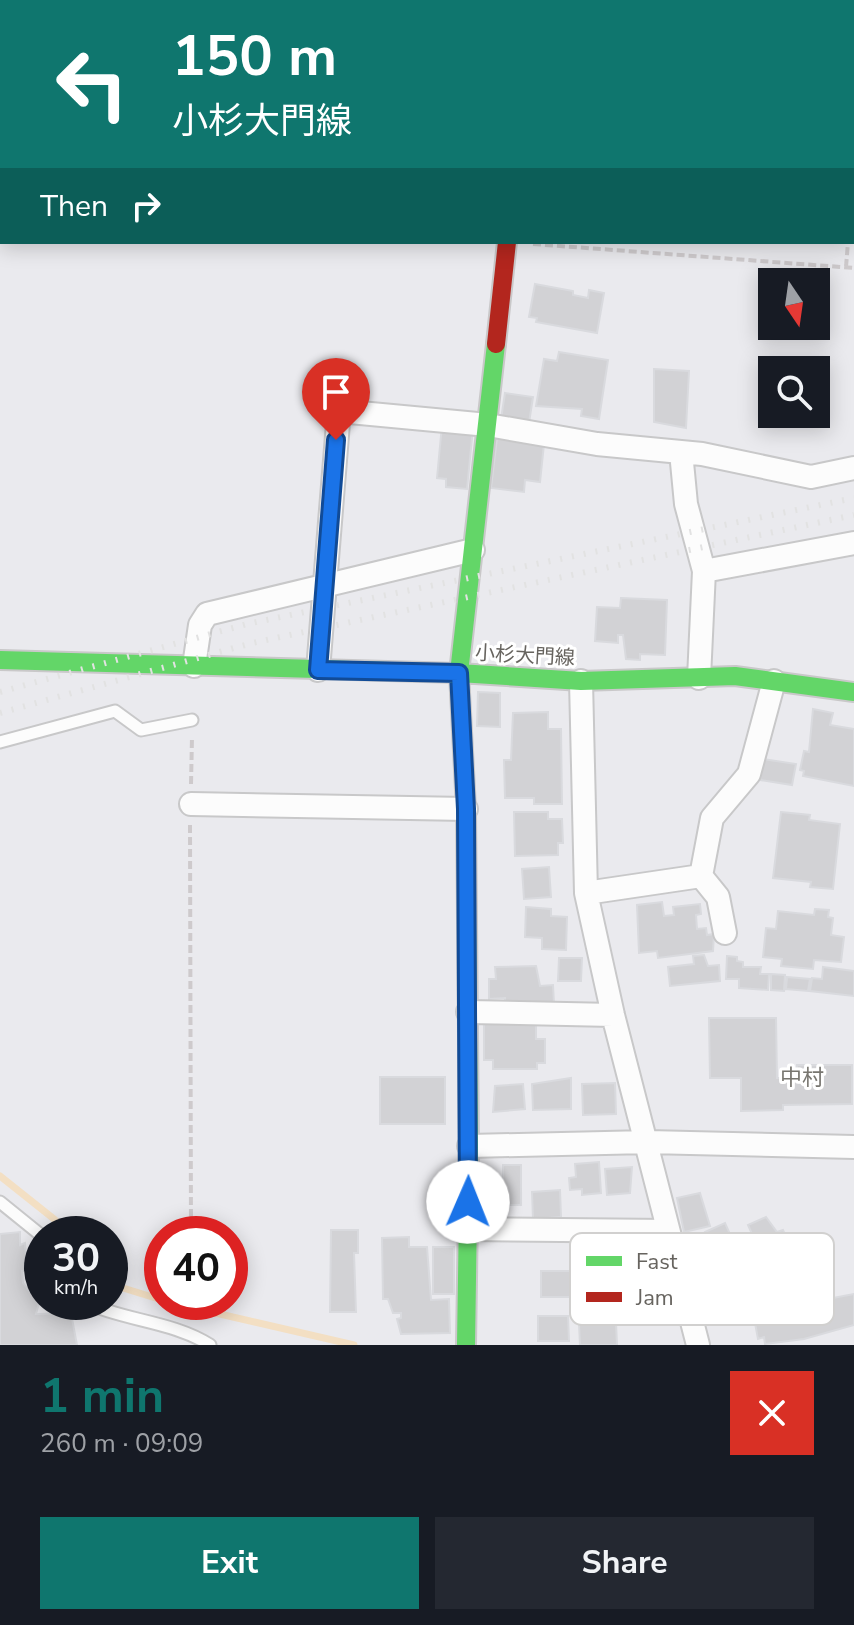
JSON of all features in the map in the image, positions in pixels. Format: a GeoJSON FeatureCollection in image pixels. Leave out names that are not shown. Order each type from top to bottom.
{"type":"FeatureCollection","features":[{"type":"Feature","properties":{"kind":"street"},"geometry":{"type":"LineString","coordinates":[[466,1345],[469,1146],[466,809],[459,673],[507,244]]}},
{"type":"Feature","properties":{"kind":"street"},"geometry":{"type":"LineString","coordinates":[[318,670],[339,411],[488,425],[597,444],[681,452],[811,477],[854,468]]}},
{"type":"Feature","properties":{"kind":"street"},"geometry":{"type":"LineString","coordinates":[[681,452],[686,504],[704,571],[699,678]]}},
{"type":"Feature","properties":{"kind":"street"},"geometry":{"type":"LineString","coordinates":[[704,571],[854,543]]}},
{"type":"Feature","properties":{"kind":"street"},"geometry":{"type":"LineString","coordinates":[[194,666],[200,625],[207,614],[473,550]]}},
{"type":"Feature","properties":{"kind":"street","name":"小杉大門線"},"geometry":{"type":"LineString","coordinates":[[0,660],[459,673],[581,681],[735,676],[854,692]]}},
{"type":"Feature","properties":{"kind":"street"},"geometry":{"type":"LineString","coordinates":[[468,1229],[668,1231],[648,1142],[613,1015],[586,893],[581,681]]}},
{"type":"Feature","properties":{"kind":"street"},"geometry":{"type":"LineString","coordinates":[[725,933],[718,897],[701,876],[712,818],[749,774],[774,681]]}},
{"type":"Feature","properties":{"kind":"street"},"geometry":{"type":"LineString","coordinates":[[191,804],[466,809]]}},
{"type":"Feature","properties":{"kind":"street"},"geometry":{"type":"LineString","coordinates":[[586,893],[701,876]]}},
{"type":"Feature","properties":{"kind":"street"},"geometry":{"type":"LineString","coordinates":[[468,1012],[613,1015]]}},
{"type":"Feature","properties":{"kind":"street"},"geometry":{"type":"LineString","coordinates":[[469,1146],[648,1142],[854,1147]]}},
{"type":"Feature","properties":{"kind":"street"},"geometry":{"type":"LineString","coordinates":[[693,1325],[698,1345]]}},
{"type":"Feature","properties":{"kind":"lane"},"geometry":{"type":"LineString","coordinates":[[0,742],[115,711],[141,730],[192,720]]}},
{"type":"Feature","properties":{"kind":"lane"},"geometry":{"type":"LineString","coordinates":[[0,1202],[24,1221]]}},
{"type":"Feature","properties":{"kind":"lane"},"geometry":{"type":"LineString","coordinates":[[128,1317],[191,1333],[210,1345]]}},
{"type":"Feature","properties":{"kind":"path"},"geometry":{"type":"LineString","coordinates":[[534,244],[854,268]]}},
{"type":"Feature","properties":{"kind":"path"},"geometry":{"type":"LineString","coordinates":[[846,267],[848,244]]}},
{"type":"Feature","properties":{"kind":"path"},"geometry":{"type":"LineString","coordinates":[[191,1216],[192,720]]}},
{"type":"Feature","properties":{"kind":"building"},"geometry":{"type":"Polygon","coordinates":[[[535,284],[573,291],[573,295],[588,298],[589,290],[604,293],[597,333],[536,322],[537,318],[529,317],[535,284]]]}},
{"type":"Feature","properties":{"kind":"building"},"geometry":{"type":"Polygon","coordinates":[[[559,352],[608,360],[599,419],[581,416],[582,409],[536,406],[544,359],[557,361],[559,352]]]}},
{"type":"Feature","properties":{"kind":"building"},"geometry":{"type":"Polygon","coordinates":[[[654,369],[689,371],[686,428],[654,422],[654,369]]]}},
{"type":"Feature","properties":{"kind":"building"},"geometry":{"type":"Polygon","coordinates":[[[505,393],[533,397],[529,423],[501,419],[505,393]]]}},
{"type":"Feature","properties":{"kind":"building"},"geometry":{"type":"Polygon","coordinates":[[[442,425],[473,428],[467,489],[446,487],[446,479],[437,478],[442,425]]]}},
{"type":"Feature","properties":{"kind":"building"},"geometry":{"type":"Polygon","coordinates":[[[497,438],[544,444],[540,482],[525,480],[524,492],[491,488],[497,438]]]}},
{"type":"Feature","properties":{"kind":"building"},"geometry":{"type":"Polygon","coordinates":[[[621,598],[667,600],[665,655],[640,654],[640,660],[626,659],[623,635],[618,635],[618,643],[595,641],[597,607],[620,608],[621,598]]]}},
{"type":"Feature","properties":{"kind":"building"},"geometry":{"type":"Polygon","coordinates":[[[478,692],[500,693],[500,727],[477,726],[478,692]]]}},
{"type":"Feature","properties":{"kind":"building"},"geometry":{"type":"Polygon","coordinates":[[[813,709],[833,713],[830,725],[854,729],[854,786],[803,776],[804,771],[800,770],[804,751],[809,752],[813,709]]]}},
{"type":"Feature","properties":{"kind":"building"},"geometry":{"type":"Polygon","coordinates":[[[548,712],[548,729],[561,729],[562,804],[534,804],[534,798],[505,798],[504,760],[511,760],[513,713],[548,712]]]}},
{"type":"Feature","properties":{"kind":"building"},"geometry":{"type":"Polygon","coordinates":[[[763,759],[796,764],[792,785],[760,780],[763,759]]]}},
{"type":"Feature","properties":{"kind":"building"},"geometry":{"type":"Polygon","coordinates":[[[514,812],[548,812],[548,819],[562,819],[563,843],[558,843],[558,855],[515,856],[514,812]]]}},
{"type":"Feature","properties":{"kind":"building"},"geometry":{"type":"Polygon","coordinates":[[[781,812],[810,815],[809,820],[840,824],[833,889],[810,887],[811,882],[773,878],[781,812]]]}},
{"type":"Feature","properties":{"kind":"building"},"geometry":{"type":"Polygon","coordinates":[[[549,867],[551,897],[524,899],[522,869],[549,867]]]}},
{"type":"Feature","properties":{"kind":"building"},"geometry":{"type":"Polygon","coordinates":[[[662,902],[664,916],[674,915],[673,907],[700,904],[701,914],[696,915],[697,929],[706,928],[707,935],[714,934],[713,951],[658,958],[657,951],[639,953],[637,905],[662,902]]]}},
{"type":"Feature","properties":{"kind":"building"},"geometry":{"type":"Polygon","coordinates":[[[526,907],[551,909],[551,916],[567,917],[566,950],[542,949],[542,938],[525,937],[526,907]]]}},
{"type":"Feature","properties":{"kind":"building"},"geometry":{"type":"Polygon","coordinates":[[[815,909],[829,910],[828,917],[833,918],[831,935],[844,937],[841,962],[814,960],[813,969],[781,966],[782,959],[763,957],[766,928],[776,929],[778,911],[814,915],[815,909]]]}},
{"type":"Feature","properties":{"kind":"building"},"geometry":{"type":"Polygon","coordinates":[[[704,955],[708,966],[719,965],[720,981],[670,986],[668,967],[694,964],[693,956],[704,955]]]}},
{"type":"Feature","properties":{"kind":"building"},"geometry":{"type":"Polygon","coordinates":[[[727,956],[737,957],[737,961],[743,962],[743,967],[761,967],[760,974],[769,974],[768,990],[739,988],[739,979],[726,979],[727,956]]]}},
{"type":"Feature","properties":{"kind":"building"},"geometry":{"type":"Polygon","coordinates":[[[559,958],[582,958],[581,981],[558,981],[559,958]]]}},
{"type":"Feature","properties":{"kind":"building"},"geometry":{"type":"Polygon","coordinates":[[[536,966],[540,986],[553,985],[554,1004],[505,1005],[505,998],[489,999],[489,979],[496,979],[495,967],[536,966]]]}},
{"type":"Feature","properties":{"kind":"building"},"geometry":{"type":"Polygon","coordinates":[[[823,967],[854,971],[854,996],[810,991],[812,978],[822,979],[823,967]]]}},
{"type":"Feature","properties":{"kind":"building"},"geometry":{"type":"Polygon","coordinates":[[[771,974],[785,975],[784,991],[771,990],[771,974]]]}},
{"type":"Feature","properties":{"kind":"building"},"geometry":{"type":"Polygon","coordinates":[[[787,977],[810,979],[808,991],[786,989],[787,977]]]}},
{"type":"Feature","properties":{"kind":"building"},"geometry":{"type":"Polygon","coordinates":[[[709,1018],[776,1018],[777,1078],[797,1078],[797,1065],[852,1065],[852,1104],[783,1105],[783,1110],[741,1111],[741,1078],[710,1078],[709,1018]]]}},
{"type":"Feature","properties":{"kind":"building"},"geometry":{"type":"Polygon","coordinates":[[[484,1024],[536,1024],[536,1039],[545,1039],[545,1063],[537,1063],[537,1069],[493,1069],[493,1060],[484,1060],[484,1024]]]}},
{"type":"Feature","properties":{"kind":"building"},"geometry":{"type":"Polygon","coordinates":[[[380,1077],[445,1077],[445,1124],[380,1124],[380,1077]]]}},
{"type":"Feature","properties":{"kind":"building"},"geometry":{"type":"Polygon","coordinates":[[[571,1078],[571,1109],[533,1110],[532,1084],[571,1078]]]}},
{"type":"Feature","properties":{"kind":"building"},"geometry":{"type":"Polygon","coordinates":[[[615,1083],[616,1114],[583,1115],[582,1084],[615,1083]]]}},
{"type":"Feature","properties":{"kind":"building"},"geometry":{"type":"Polygon","coordinates":[[[523,1084],[525,1109],[493,1112],[495,1086],[523,1084]]]}},
{"type":"Feature","properties":{"kind":"building"},"geometry":{"type":"Polygon","coordinates":[[[599,1162],[601,1193],[582,1195],[582,1189],[570,1190],[569,1178],[576,1177],[575,1164],[599,1162]]]}},
{"type":"Feature","properties":{"kind":"building"},"geometry":{"type":"Polygon","coordinates":[[[503,1165],[521,1165],[521,1205],[493,1205],[493,1186],[503,1185],[503,1165]]]}},
{"type":"Feature","properties":{"kind":"building"},"geometry":{"type":"Polygon","coordinates":[[[632,1167],[630,1193],[607,1195],[605,1169],[632,1167]]]}},
{"type":"Feature","properties":{"kind":"building"},"geometry":{"type":"Polygon","coordinates":[[[560,1190],[561,1217],[533,1219],[532,1192],[560,1190]]]}},
{"type":"Feature","properties":{"kind":"building"},"geometry":{"type":"Polygon","coordinates":[[[700,1193],[710,1226],[684,1232],[677,1198],[700,1193]]]}},
{"type":"Feature","properties":{"kind":"building"},"geometry":{"type":"Polygon","coordinates":[[[766,1217],[777,1232],[783,1230],[784,1233],[752,1233],[748,1225],[766,1217]]]}},
{"type":"Feature","properties":{"kind":"building"},"geometry":{"type":"Polygon","coordinates":[[[725,1223],[730,1233],[705,1232],[725,1223]]]}},
{"type":"Feature","properties":{"kind":"building"},"geometry":{"type":"Polygon","coordinates":[[[331,1230],[358,1230],[358,1253],[354,1253],[356,1312],[330,1312],[331,1230]]]}},
{"type":"Feature","properties":{"kind":"building"},"geometry":{"type":"Polygon","coordinates":[[[20,1232],[20,1245],[24,1243],[24,1320],[72,1320],[77,1345],[0,1345],[0,1234],[20,1232]]]}},
{"type":"Feature","properties":{"kind":"building"},"geometry":{"type":"Polygon","coordinates":[[[409,1237],[409,1247],[427,1247],[431,1300],[449,1299],[450,1333],[401,1334],[397,1319],[401,1318],[401,1313],[393,1313],[388,1299],[383,1299],[382,1238],[409,1237]]]}},
{"type":"Feature","properties":{"kind":"building"},"geometry":{"type":"Polygon","coordinates":[[[433,1247],[454,1247],[454,1294],[433,1294],[433,1247]]]}},
{"type":"Feature","properties":{"kind":"building"},"geometry":{"type":"Polygon","coordinates":[[[541,1271],[570,1271],[570,1297],[541,1297],[541,1271]]]}},
{"type":"Feature","properties":{"kind":"building"},"geometry":{"type":"Polygon","coordinates":[[[854,1294],[854,1325],[804,1339],[765,1344],[764,1337],[758,1339],[755,1325],[834,1325],[834,1298],[854,1294]]]}},
{"type":"Feature","properties":{"kind":"building"},"geometry":{"type":"Polygon","coordinates":[[[538,1316],[568,1316],[569,1341],[538,1341],[538,1316]]]}},
{"type":"Feature","properties":{"kind":"building"},"geometry":{"type":"Polygon","coordinates":[[[579,1325],[616,1325],[617,1345],[580,1345],[579,1325]]]}},
{"type":"Feature","properties":{"kind":"waterway"},"geometry":{"type":"LineString","coordinates":[[0,1176],[50,1216]]}},
{"type":"Feature","properties":{"kind":"waterway"},"geometry":{"type":"LineString","coordinates":[[128,1290],[144,1294]]}},
{"type":"Feature","properties":{"kind":"waterway"},"geometry":{"type":"LineString","coordinates":[[246,1320],[354,1345]]}},
{"type":"Feature","properties":{"kind":"railway"},"geometry":{"type":"LineString","coordinates":[[0,692],[247,624],[854,498]]}},
{"type":"Feature","properties":{"kind":"railway"},"geometry":{"type":"LineString","coordinates":[[0,713],[252,643],[854,515]]}},
{"type":"Feature","properties":{"kind":"traffic: fast"},"geometry":{"type":"LineString","coordinates":[[466,1345],[469,1146],[466,809],[459,673],[496,344]]}},
{"type":"Feature","properties":{"kind":"traffic: fast"},"geometry":{"type":"LineString","coordinates":[[0,660],[459,673],[581,681],[735,676],[854,692]]}},
{"type":"Feature","properties":{"kind":"traffic: jam"},"geometry":{"type":"LineString","coordinates":[[496,344],[507,244]]}},
{"type":"Feature","properties":{"kind":"district","name":"中村"},"geometry":{"type":"Point","coordinates":[802,1077]}},
{"type":"Feature","properties":{"kind":"route"},"geometry":{"type":"LineString","coordinates":[[336,440],[318,670],[459,673],[466,809],[468,1202]]}}]}
